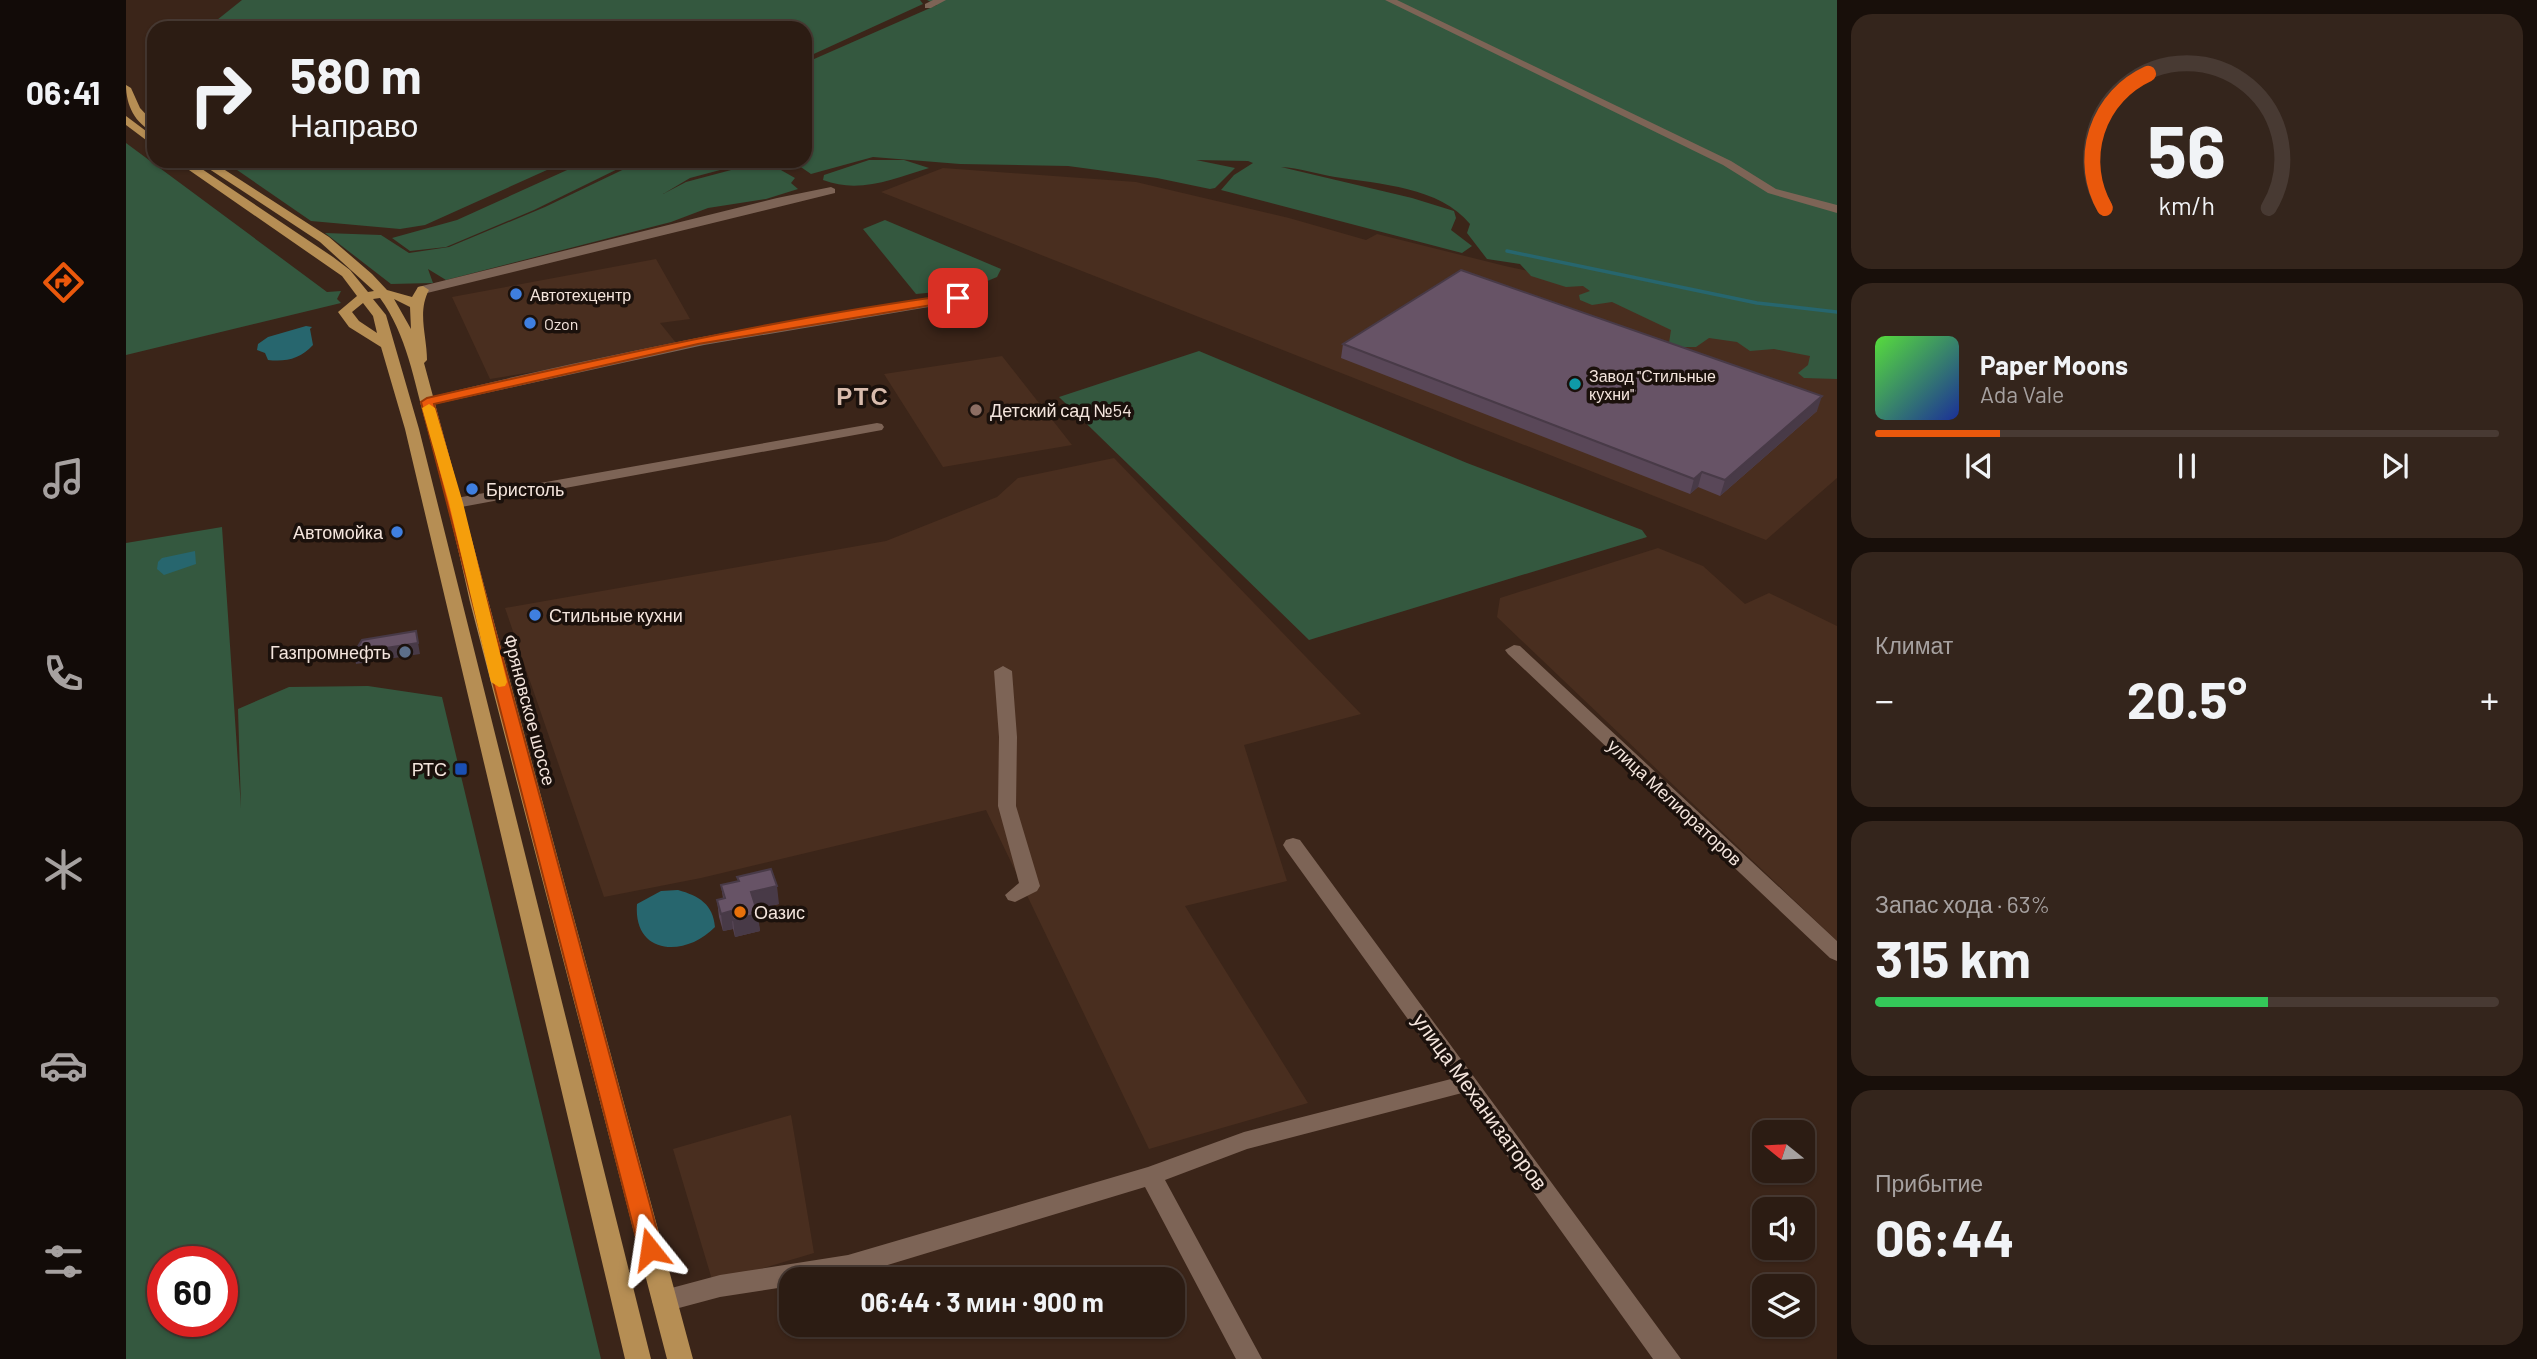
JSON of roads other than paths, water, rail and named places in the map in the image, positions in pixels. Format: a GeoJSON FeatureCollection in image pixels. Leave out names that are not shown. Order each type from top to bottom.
{"type":"FeatureCollection","features":[{"type":"Feature","properties":{"kind":"main road"},"geometry":{"type":"LineString","coordinates":[[126,88],[135,109],[147,121]]}},
{"type":"Feature","properties":{"kind":"main road"},"geometry":{"type":"LineString","coordinates":[[126,119],[147,137]]}},
{"type":"Feature","properties":{"kind":"main road"},"geometry":{"type":"LineString","coordinates":[[192,168],[346,273],[379,316],[430,500],[468,668],[548,982],[638,1359]]}},
{"type":"Feature","properties":{"kind":"main road","name":"Фряновское шоссе"},"geometry":{"type":"LineString","coordinates":[[214,168],[318,237],[370,280],[396,312],[419,370],[456,503],[478,602],[680,1359]]}},
{"type":"Feature","properties":{"kind":"main road"},"geometry":{"type":"LineString","coordinates":[[370,280],[388,287],[424,290]]}},
{"type":"Feature","properties":{"kind":"main road"},"geometry":{"type":"LineString","coordinates":[[388,345],[354,324],[345,312],[352,304],[366,297],[424,290]]}},
{"type":"Feature","properties":{"kind":"main road"},"geometry":{"type":"LineString","coordinates":[[419,370],[422,347],[416,305],[424,290]]}},
{"type":"Feature","properties":{"kind":"main road"},"geometry":{"type":"LineString","coordinates":[[383,294],[406,297],[416,305]]}},
{"type":"Feature","properties":{"kind":"street"},"geometry":{"type":"LineString","coordinates":[[928,6],[942,0]]}},
{"type":"Feature","properties":{"kind":"street"},"geometry":{"type":"LineString","coordinates":[[1390,0],[1727,163],[1772,191],[1837,209]]}},
{"type":"Feature","properties":{"kind":"street"},"geometry":{"type":"LineString","coordinates":[[424,290],[831,191]]}},
{"type":"Feature","properties":{"kind":"street"},"geometry":{"type":"LineString","coordinates":[[427,402],[698,340],[983,294]]}},
{"type":"Feature","properties":{"kind":"street"},"geometry":{"type":"LineString","coordinates":[[456,503],[877,427]]}},
{"type":"Feature","properties":{"kind":"street","name":"улица Мелиораторов"},"geometry":{"type":"LineString","coordinates":[[1514,650],[1837,953]]}},
{"type":"Feature","properties":{"kind":"street"},"geometry":{"type":"LineString","coordinates":[[1003,671],[1008,737],[1007,806],[1030,886],[1015,895]]}},
{"type":"Feature","properties":{"kind":"street","name":"улица Механизаторов"},"geometry":{"type":"LineString","coordinates":[[1293,845],[1668,1359]]}},
{"type":"Feature","properties":{"kind":"street"},"geometry":{"type":"LineString","coordinates":[[664,1301],[720,1286],[848,1266],[1151,1176],[1244,1141],[1468,1083]]}},
{"type":"Feature","properties":{"kind":"street"},"geometry":{"type":"LineString","coordinates":[[1151,1176],[1249,1359]]}},
{"type":"Feature","properties":{"kind":"water"},"geometry":{"type":"Polygon","coordinates":[[[306,326],[312,327],[310,329],[313,345],[298,356],[287,360],[268,360],[265,353],[257,350],[258,344],[268,337],[306,326]]]}},
{"type":"Feature","properties":{"kind":"water"},"geometry":{"type":"Polygon","coordinates":[[[195,551],[196,564],[164,575],[157,569],[162,558],[195,551]]]}},
{"type":"Feature","properties":{"kind":"water"},"geometry":{"type":"Polygon","coordinates":[[[678,890],[704,902],[711,912],[715,927],[690,944],[676,947],[652,942],[643,933],[638,921],[637,904],[661,891],[678,890]]]}},
{"type":"Feature","properties":{"kind":"waterway"},"geometry":{"type":"LineString","coordinates":[[1507,251],[1757,303],[1837,312]]}},
{"type":"Feature","properties":{"kind":"place","name":"Автотехцентр"},"geometry":{"type":"Point","coordinates":[516,294]}},
{"type":"Feature","properties":{"kind":"place","name":"Ozon"},"geometry":{"type":"Point","coordinates":[530,323]}},
{"type":"Feature","properties":{"kind":"place","name":"Завод \"Стильные кухни\""},"geometry":{"type":"Point","coordinates":[1575,384]}},
{"type":"Feature","properties":{"kind":"place","name":"Детский сад №54"},"geometry":{"type":"Point","coordinates":[976,410]}},
{"type":"Feature","properties":{"kind":"place","name":"Бристоль"},"geometry":{"type":"Point","coordinates":[472,489]}},
{"type":"Feature","properties":{"kind":"place","name":"Автомойка"},"geometry":{"type":"Point","coordinates":[397,532]}},
{"type":"Feature","properties":{"kind":"place","name":"Стильные кухни"},"geometry":{"type":"Point","coordinates":[535,615]}},
{"type":"Feature","properties":{"kind":"place","name":"Газпромнефть"},"geometry":{"type":"Point","coordinates":[405,652]}},
{"type":"Feature","properties":{"kind":"place","name":"РТС"},"geometry":{"type":"Point","coordinates":[461,769]}},
{"type":"Feature","properties":{"kind":"place","name":"Оазис"},"geometry":{"type":"Point","coordinates":[740,912]}},
{"type":"Feature","properties":{"kind":"district","name":"РТС"},"geometry":{"type":"Point","coordinates":[863,395]}}]}
